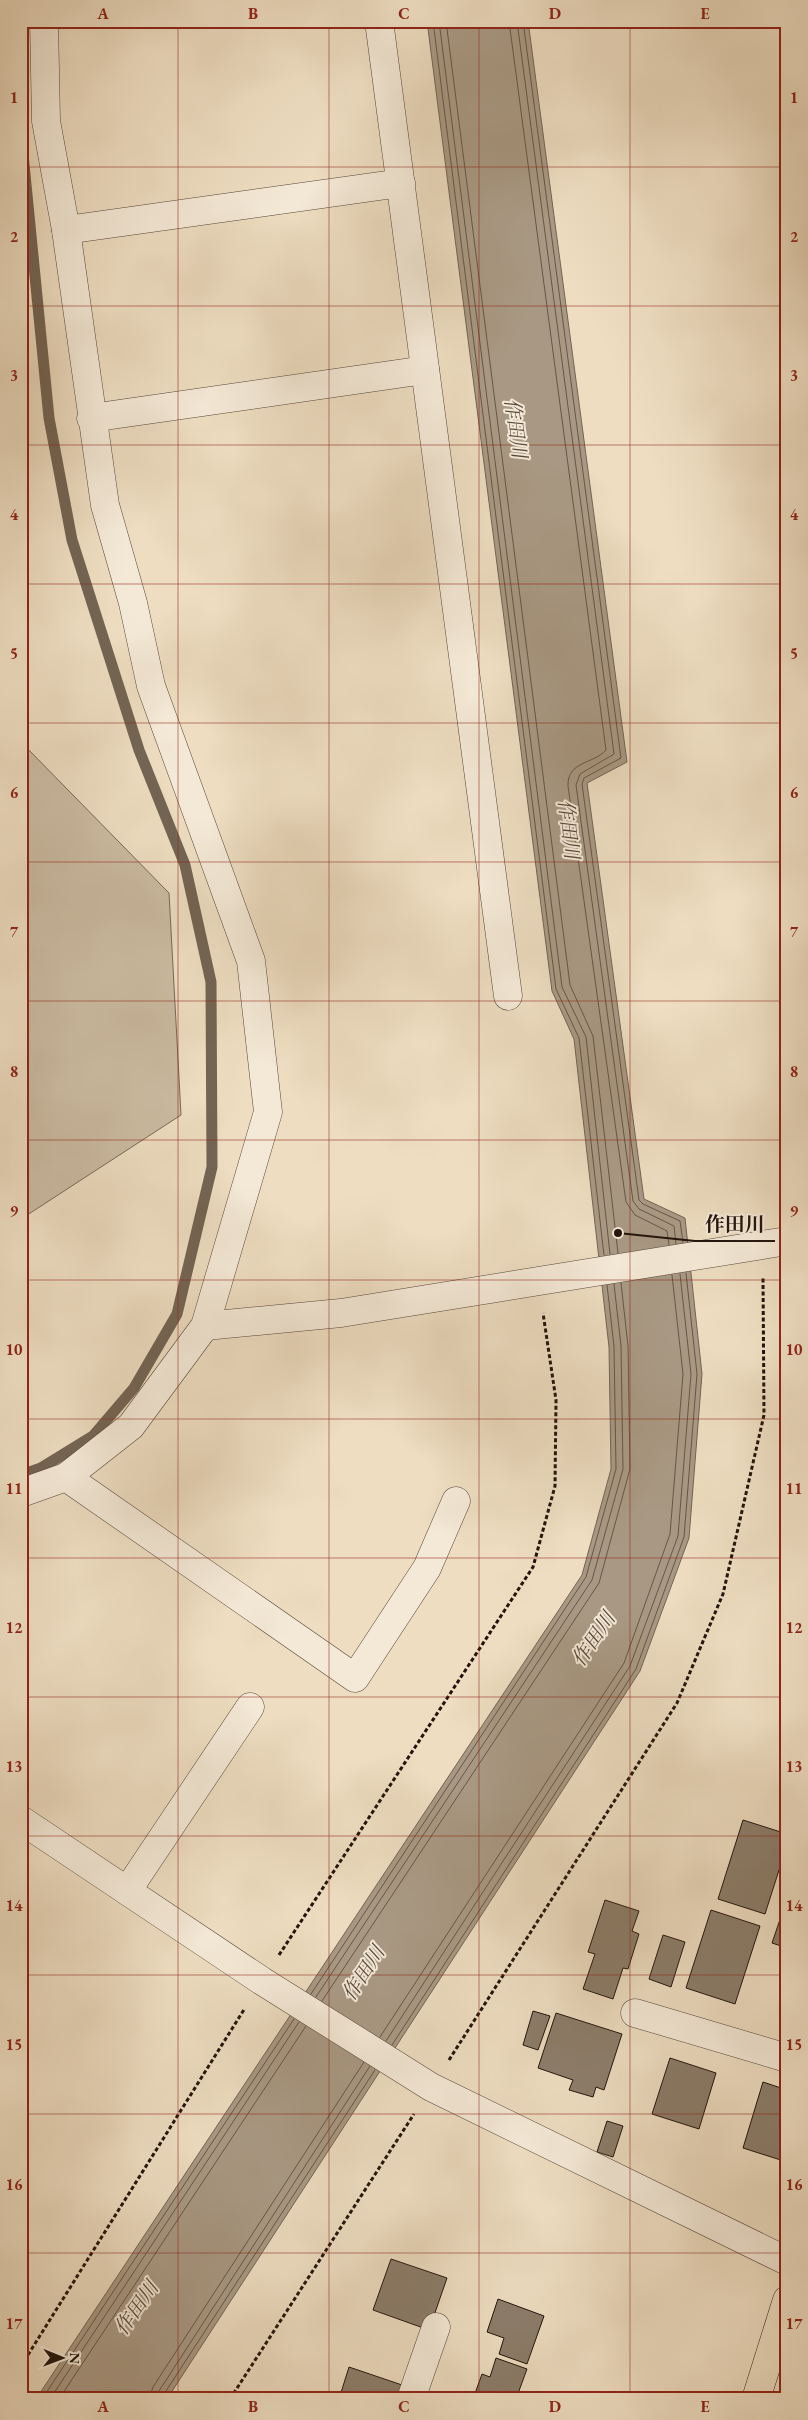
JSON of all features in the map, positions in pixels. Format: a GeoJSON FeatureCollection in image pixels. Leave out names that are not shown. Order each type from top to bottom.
{"type":"FeatureCollection","features":[{"type":"Feature","properties":{"kind":"main road"},"geometry":{"type":"LineString","coordinates":[[756,2399],[787,2300]]}},
{"type":"Feature","properties":{"kind":"street"},"geometry":{"type":"LineString","coordinates":[[21,1493],[66,1478],[131,1426],[205,1326],[268,1112],[251,961],[151,686],[133,603],[105,505],[66,230],[46,121],[44,21]]}},
{"type":"Feature","properties":{"kind":"street"},"geometry":{"type":"LineString","coordinates":[[380,21],[508,996]]}},
{"type":"Feature","properties":{"kind":"street"},"geometry":{"type":"LineString","coordinates":[[66,230],[400,183]]}},
{"type":"Feature","properties":{"kind":"street"},"geometry":{"type":"LineString","coordinates":[[92,418],[425,370]]}},
{"type":"Feature","properties":{"kind":"street"},"geometry":{"type":"LineString","coordinates":[[205,1326],[341,1313],[775,1243]]}},
{"type":"Feature","properties":{"kind":"street"},"geometry":{"type":"LineString","coordinates":[[66,1478],[356,1678],[427,1568],[456,1501]]}},
{"type":"Feature","properties":{"kind":"street"},"geometry":{"type":"LineString","coordinates":[[127,1891],[250,1708]]}},
{"type":"Feature","properties":{"kind":"street"},"geometry":{"type":"LineString","coordinates":[[21,1820],[262,1981],[431,2087],[787,2261]]}},
{"type":"Feature","properties":{"kind":"street"},"geometry":{"type":"LineString","coordinates":[[635,2012],[787,2058]]}},
{"type":"Feature","properties":{"kind":"street"},"geometry":{"type":"LineString","coordinates":[[411,2399],[436,2327]]}},
{"type":"Feature","properties":{"kind":"path"},"geometry":{"type":"LineString","coordinates":[[230,2399],[676,1703],[724,1594],[764,1415],[775,1243]]}},
{"type":"Feature","properties":{"kind":"path"},"geometry":{"type":"LineString","coordinates":[[21,2366],[262,1981],[533,1567],[555,1486],[556,1400],[549,1279]]}},
{"type":"Feature","properties":{"kind":"shaded area"},"geometry":{"type":"Polygon","coordinates":[[[21,742],[169,893],[181,1115],[21,1219],[21,742]]]}},
{"type":"Feature","properties":{"kind":"water"},"geometry":{"type":"Polygon","coordinates":[[[427,21],[528,21],[627,762],[587,783],[644,1199],[685,1218],[702,1374],[689,1538],[640,1671],[167,2399],[36,2399],[582,1575],[611,1469],[609,1347],[574,1039],[552,991],[427,21]]]}},
{"type":"Feature","properties":{"kind":"building"},"geometry":{"type":"Polygon","coordinates":[[[743,1820],[787,1834],[787,1845],[765,1914],[718,1899],[743,1820]]]}},
{"type":"Feature","properties":{"kind":"building"},"geometry":{"type":"Polygon","coordinates":[[[787,1899],[787,1948],[772,1943],[787,1899]]]}},
{"type":"Feature","properties":{"kind":"building"},"geometry":{"type":"Polygon","coordinates":[[[605,1900],[639,1911],[632,1931],[639,1934],[628,1969],[623,1968],[613,1999],[583,1989],[595,1954],[588,1952],[605,1900]]]}},
{"type":"Feature","properties":{"kind":"building"},"geometry":{"type":"Polygon","coordinates":[[[711,1910],[760,1926],[735,2004],[686,1988],[711,1910]]]}},
{"type":"Feature","properties":{"kind":"building"},"geometry":{"type":"Polygon","coordinates":[[[663,1935],[685,1942],[671,1987],[649,1979],[663,1935]]]}},
{"type":"Feature","properties":{"kind":"building"},"geometry":{"type":"Polygon","coordinates":[[[533,2011],[550,2016],[538,2050],[523,2045],[533,2011]]]}},
{"type":"Feature","properties":{"kind":"building"},"geometry":{"type":"Polygon","coordinates":[[[556,2013],[622,2034],[604,2090],[596,2087],[593,2097],[569,2090],[573,2080],[538,2068],[556,2013]]]}},
{"type":"Feature","properties":{"kind":"building"},"geometry":{"type":"Polygon","coordinates":[[[670,2058],[716,2073],[699,2129],[652,2114],[670,2058]]]}},
{"type":"Feature","properties":{"kind":"building"},"geometry":{"type":"Polygon","coordinates":[[[763,2082],[787,2090],[787,2162],[743,2148],[763,2082]]]}},
{"type":"Feature","properties":{"kind":"building"},"geometry":{"type":"Polygon","coordinates":[[[607,2121],[623,2126],[613,2157],[597,2152],[607,2121]]]}},
{"type":"Feature","properties":{"kind":"building"},"geometry":{"type":"Polygon","coordinates":[[[391,2259],[447,2278],[429,2330],[373,2310],[391,2259]]]}},
{"type":"Feature","properties":{"kind":"building"},"geometry":{"type":"Polygon","coordinates":[[[498,2299],[544,2316],[527,2364],[499,2354],[504,2338],[487,2332],[498,2299]]]}},
{"type":"Feature","properties":{"kind":"building"},"geometry":{"type":"Polygon","coordinates":[[[496,2358],[527,2369],[516,2399],[473,2399],[482,2374],[490,2377],[496,2358]]]}},
{"type":"Feature","properties":{"kind":"building"},"geometry":{"type":"Polygon","coordinates":[[[349,2367],[405,2386],[401,2399],[339,2399],[349,2367]]]}},
{"type":"Feature","properties":{"kind":"waterway"},"geometry":{"type":"LineString","coordinates":[[21,134],[49,418],[72,540],[139,750],[185,865],[211,982],[212,1167],[177,1314],[134,1388],[93,1436],[41,1468],[21,1475]]}},
{"type":"Feature","properties":{"kind":"place","name":"作田川"},"geometry":{"type":"Point","coordinates":[618,1233]}}]}
